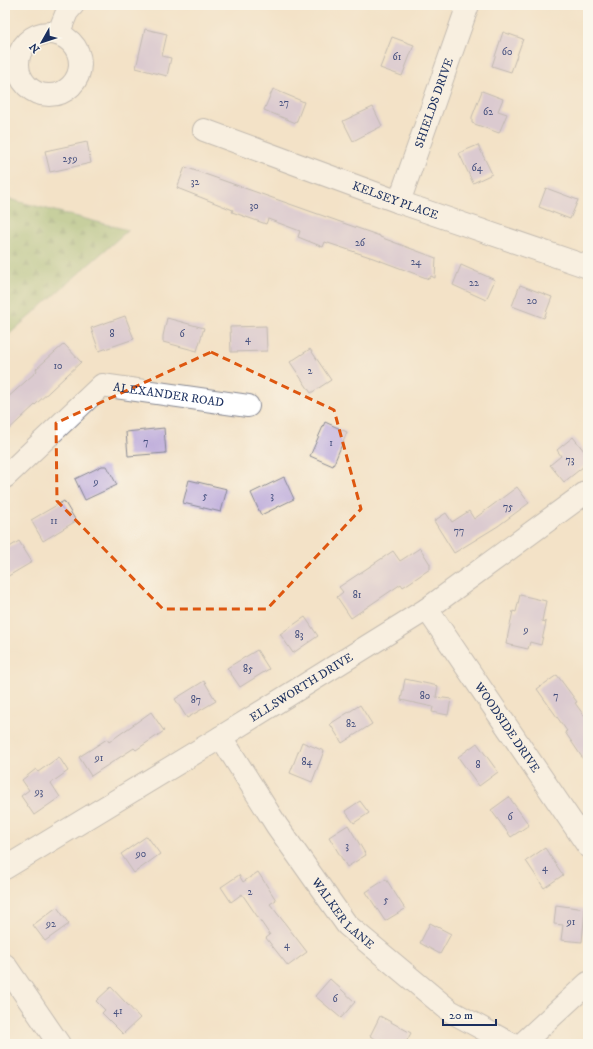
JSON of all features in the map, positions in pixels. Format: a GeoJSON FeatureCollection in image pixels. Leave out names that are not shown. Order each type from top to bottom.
{"type":"FeatureCollection","features":[{"type":"Feature","properties":{"kind":"street"},"geometry":{"type":"LineString","coordinates":[[58,34],[67,12],[73,5]]}},
{"type":"Feature","properties":{"kind":"street","name":"SHIELDS DRIVE"},"geometry":{"type":"LineString","coordinates":[[399,202],[468,5]]}},
{"type":"Feature","properties":{"kind":"street","name":"KELSEY PLACE"},"geometry":{"type":"LineString","coordinates":[[204,130],[399,202],[588,267]]}},
{"type":"Feature","properties":{"kind":"street","name":"ALEXANDER ROAD"},"geometry":{"type":"LineString","coordinates":[[5,476],[102,385],[248,406]]}},
{"type":"Feature","properties":{"kind":"street","name":"ELLSWORTH DRIVE"},"geometry":{"type":"LineString","coordinates":[[5,868],[427,610],[588,491]]}},
{"type":"Feature","properties":{"kind":"street","name":"WOODSIDE DRIVE"},"geometry":{"type":"LineString","coordinates":[[427,610],[588,846]]}},
{"type":"Feature","properties":{"kind":"street","name":"WALKER LANE"},"geometry":{"type":"LineString","coordinates":[[221,737],[277,826],[347,925],[450,1011],[510,1044]]}},
{"type":"Feature","properties":{"kind":"street"},"geometry":{"type":"LineString","coordinates":[[5,966],[58,1044]]}},
{"type":"Feature","properties":{"kind":"street"},"geometry":{"type":"LineString","coordinates":[[522,1044],[588,983]]}},
{"type":"Feature","properties":{"kind":"highlighted area"},"geometry":{"type":"Polygon","coordinates":[[[211,352],[334,410],[361,509],[267,609],[163,609],[57,501],[56,423],[211,352]]]}},
{"type":"Feature","properties":{"kind":"green space"},"geometry":{"type":"Polygon","coordinates":[[[5,198],[128,230],[5,338],[5,198]]]}},
{"type":"Feature","properties":{"kind":"building"},"geometry":{"type":"Polygon","coordinates":[[[145,29],[167,34],[162,56],[171,58],[167,76],[136,68],[145,29]]]}},
{"type":"Feature","properties":{"kind":"building"},"geometry":{"type":"Polygon","coordinates":[[[503,32],[523,39],[511,72],[492,66],[503,32]]]}},
{"type":"Feature","properties":{"kind":"building"},"geometry":{"type":"Polygon","coordinates":[[[392,37],[414,45],[402,76],[380,68],[392,37]]]}},
{"type":"Feature","properties":{"kind":"building"},"geometry":{"type":"Polygon","coordinates":[[[273,89],[304,102],[296,123],[264,110],[273,89]]]}},
{"type":"Feature","properties":{"kind":"building"},"geometry":{"type":"Polygon","coordinates":[[[482,91],[503,99],[498,111],[507,114],[499,133],[472,123],[472,117],[482,91]]]}},
{"type":"Feature","properties":{"kind":"building"},"geometry":{"type":"Polygon","coordinates":[[[373,107],[382,126],[353,141],[343,121],[373,107]]]}},
{"type":"Feature","properties":{"kind":"building"},"geometry":{"type":"Polygon","coordinates":[[[87,142],[91,163],[50,172],[45,151],[87,142]]]}},
{"type":"Feature","properties":{"kind":"building"},"geometry":{"type":"Polygon","coordinates":[[[478,145],[492,174],[473,183],[459,153],[478,145]]]}},
{"type":"Feature","properties":{"kind":"building"},"geometry":{"type":"Polygon","coordinates":[[[185,167],[380,236],[436,258],[435,278],[431,276],[429,279],[325,242],[323,247],[298,237],[300,231],[268,219],[266,224],[232,212],[233,210],[177,188],[185,167]]]}},
{"type":"Feature","properties":{"kind":"building"},"geometry":{"type":"Polygon","coordinates":[[[546,188],[578,200],[570,219],[539,207],[546,188]]]}},
{"type":"Feature","properties":{"kind":"building"},"geometry":{"type":"Polygon","coordinates":[[[461,265],[495,280],[486,300],[453,285],[461,265]]]}},
{"type":"Feature","properties":{"kind":"building"},"geometry":{"type":"Polygon","coordinates":[[[520,285],[552,297],[544,318],[512,306],[520,285]]]}},
{"type":"Feature","properties":{"kind":"building"},"geometry":{"type":"Polygon","coordinates":[[[125,316],[134,339],[99,351],[91,328],[125,316]]]}},
{"type":"Feature","properties":{"kind":"building"},"geometry":{"type":"Polygon","coordinates":[[[167,318],[204,328],[197,351],[163,342],[167,318]]]}},
{"type":"Feature","properties":{"kind":"building"},"geometry":{"type":"Polygon","coordinates":[[[266,326],[267,351],[231,352],[230,327],[266,326]]]}},
{"type":"Feature","properties":{"kind":"building"},"geometry":{"type":"Polygon","coordinates":[[[64,344],[81,362],[5,433],[5,400],[64,344]]]}},
{"type":"Feature","properties":{"kind":"building"},"geometry":{"type":"Polygon","coordinates":[[[310,349],[331,380],[311,393],[290,362],[310,349]]]}},
{"type":"Feature","properties":{"kind":"building"},"geometry":{"type":"Polygon","coordinates":[[[325,422],[347,432],[333,466],[310,456],[325,422]]]}},
{"type":"Feature","properties":{"kind":"building"},"geometry":{"type":"Polygon","coordinates":[[[164,428],[166,453],[128,456],[126,432],[164,428]]]}},
{"type":"Feature","properties":{"kind":"building"},"geometry":{"type":"Polygon","coordinates":[[[573,437],[588,456],[588,463],[564,482],[550,465],[561,456],[557,450],[573,437]]]}},
{"type":"Feature","properties":{"kind":"building"},"geometry":{"type":"Polygon","coordinates":[[[102,466],[107,466],[117,485],[85,500],[75,479],[102,466]]]}},
{"type":"Feature","properties":{"kind":"building"},"geometry":{"type":"Polygon","coordinates":[[[284,477],[294,499],[261,515],[251,493],[284,477]]]}},
{"type":"Feature","properties":{"kind":"building"},"geometry":{"type":"Polygon","coordinates":[[[189,480],[227,489],[221,512],[183,503],[189,480]]]}},
{"type":"Feature","properties":{"kind":"building"},"geometry":{"type":"Polygon","coordinates":[[[517,487],[529,503],[498,526],[454,553],[434,521],[446,513],[452,522],[469,511],[474,519],[517,487]]]}},
{"type":"Feature","properties":{"kind":"building"},"geometry":{"type":"Polygon","coordinates":[[[64,501],[76,521],[43,541],[31,520],[64,501]]]}},
{"type":"Feature","properties":{"kind":"building"},"geometry":{"type":"Polygon","coordinates":[[[19,541],[32,562],[5,578],[5,550],[19,541]]]}},
{"type":"Feature","properties":{"kind":"building"},"geometry":{"type":"Polygon","coordinates":[[[420,548],[430,564],[430,569],[403,587],[401,584],[351,618],[337,597],[343,592],[339,587],[393,551],[400,561],[420,548]]]}},
{"type":"Feature","properties":{"kind":"building"},"geometry":{"type":"Polygon","coordinates":[[[520,595],[546,601],[542,621],[546,622],[541,645],[530,642],[528,649],[506,644],[513,611],[516,612],[520,595]]]}},
{"type":"Feature","properties":{"kind":"building"},"geometry":{"type":"Polygon","coordinates":[[[305,617],[318,636],[293,653],[280,634],[305,617]]]}},
{"type":"Feature","properties":{"kind":"building"},"geometry":{"type":"Polygon","coordinates":[[[257,650],[269,669],[240,687],[227,668],[257,650]]]}},
{"type":"Feature","properties":{"kind":"building"},"geometry":{"type":"Polygon","coordinates":[[[557,675],[577,702],[575,703],[588,721],[588,766],[565,732],[567,731],[537,689],[557,675]]]}},
{"type":"Feature","properties":{"kind":"building"},"geometry":{"type":"Polygon","coordinates":[[[405,679],[438,686],[436,697],[451,699],[448,715],[432,712],[433,707],[401,700],[405,679]]]}},
{"type":"Feature","properties":{"kind":"building"},"geometry":{"type":"Polygon","coordinates":[[[204,681],[216,701],[187,718],[175,699],[204,681]]]}},
{"type":"Feature","properties":{"kind":"building"},"geometry":{"type":"Polygon","coordinates":[[[360,705],[372,724],[342,743],[330,724],[360,705]]]}},
{"type":"Feature","properties":{"kind":"building"},"geometry":{"type":"Polygon","coordinates":[[[151,712],[164,731],[136,750],[134,748],[91,776],[79,757],[107,739],[109,742],[151,712]]]}},
{"type":"Feature","properties":{"kind":"building"},"geometry":{"type":"Polygon","coordinates":[[[302,742],[324,751],[312,782],[290,773],[302,742]]]}},
{"type":"Feature","properties":{"kind":"building"},"geometry":{"type":"Polygon","coordinates":[[[477,743],[498,772],[479,786],[458,757],[477,743]]]}},
{"type":"Feature","properties":{"kind":"building"},"geometry":{"type":"Polygon","coordinates":[[[59,757],[68,771],[51,783],[60,797],[34,815],[21,796],[29,790],[22,780],[36,769],[38,772],[59,757]]]}},
{"type":"Feature","properties":{"kind":"building"},"geometry":{"type":"Polygon","coordinates":[[[509,797],[529,825],[511,837],[491,810],[509,797]]]}},
{"type":"Feature","properties":{"kind":"building"},"geometry":{"type":"Polygon","coordinates":[[[360,801],[369,813],[354,823],[345,811],[360,801]]]}},
{"type":"Feature","properties":{"kind":"building"},"geometry":{"type":"Polygon","coordinates":[[[348,825],[366,855],[347,867],[329,837],[348,825]]]}},
{"type":"Feature","properties":{"kind":"building"},"geometry":{"type":"Polygon","coordinates":[[[147,836],[160,854],[134,873],[121,854],[147,836]]]}},
{"type":"Feature","properties":{"kind":"building"},"geometry":{"type":"Polygon","coordinates":[[[545,848],[563,875],[544,888],[526,861],[545,848]]]}},
{"type":"Feature","properties":{"kind":"building"},"geometry":{"type":"Polygon","coordinates":[[[258,872],[276,900],[270,904],[307,952],[288,966],[266,938],[270,935],[242,894],[231,902],[221,887],[239,875],[243,882],[258,872]]]}},
{"type":"Feature","properties":{"kind":"building"},"geometry":{"type":"Polygon","coordinates":[[[386,879],[405,909],[385,921],[366,892],[386,879]]]}},
{"type":"Feature","properties":{"kind":"building"},"geometry":{"type":"Polygon","coordinates":[[[556,905],[585,909],[582,942],[561,940],[563,925],[554,924],[556,905]]]}},
{"type":"Feature","properties":{"kind":"building"},"geometry":{"type":"Polygon","coordinates":[[[57,907],[69,924],[45,941],[33,925],[57,907]]]}},
{"type":"Feature","properties":{"kind":"building"},"geometry":{"type":"Polygon","coordinates":[[[430,923],[451,934],[440,954],[420,943],[430,923]]]}},
{"type":"Feature","properties":{"kind":"building"},"geometry":{"type":"Polygon","coordinates":[[[330,979],[355,1002],[341,1018],[315,996],[330,979]]]}},
{"type":"Feature","properties":{"kind":"building"},"geometry":{"type":"Polygon","coordinates":[[[111,987],[140,1018],[123,1034],[102,1013],[105,1010],[96,1001],[111,987]]]}},
{"type":"Feature","properties":{"kind":"building"},"geometry":{"type":"Polygon","coordinates":[[[380,1016],[411,1033],[405,1044],[384,1044],[370,1036],[380,1016]]]}}]}
